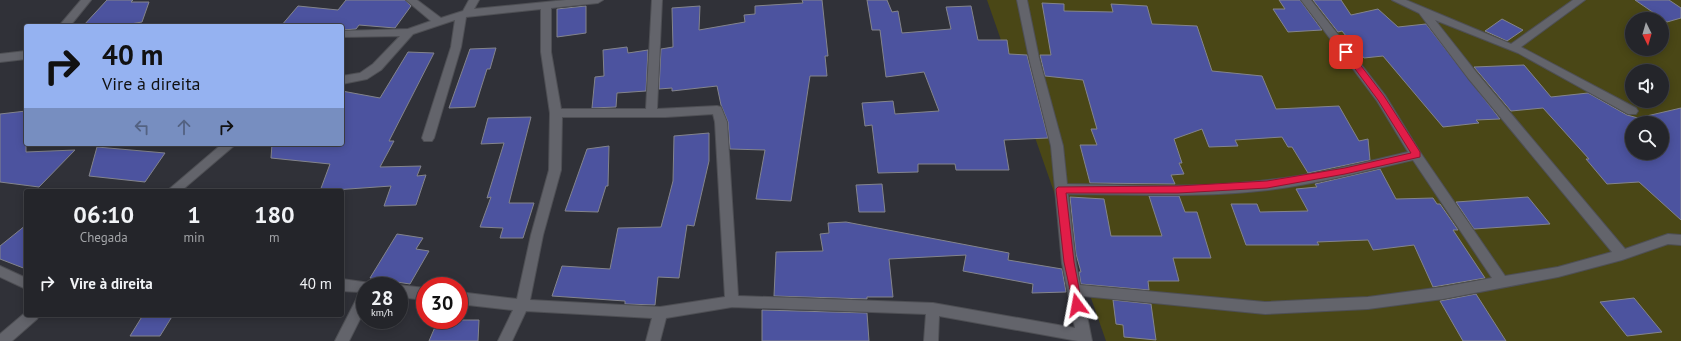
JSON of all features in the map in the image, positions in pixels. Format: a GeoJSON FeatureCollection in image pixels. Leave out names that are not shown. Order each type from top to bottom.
{"type":"FeatureCollection","features":[{"type":"Feature","properties":{"kind":"street"},"geometry":{"type":"LineString","coordinates":[[66,24],[86,0]]}},
{"type":"Feature","properties":{"kind":"street"},"geometry":{"type":"LineString","coordinates":[[411,0],[439,22]]}},
{"type":"Feature","properties":{"kind":"street"},"geometry":{"type":"LineString","coordinates":[[428,138],[456,47],[464,14],[474,0]]}},
{"type":"Feature","properties":{"kind":"street"},"geometry":{"type":"LineString","coordinates":[[344,34],[410,32],[464,14],[598,0]]}},
{"type":"Feature","properties":{"kind":"street"},"geometry":{"type":"LineString","coordinates":[[650,113],[658,0]]}},
{"type":"Feature","properties":{"kind":"street"},"geometry":{"type":"LineString","coordinates":[[468,299],[522,305],[660,313],[732,302],[933,309],[1085,338],[1074,290],[1057,146],[1034,58],[1022,0]]}},
{"type":"Feature","properties":{"kind":"street"},"geometry":{"type":"LineString","coordinates":[[1306,0],[1381,98],[1416,155],[1502,282]]}},
{"type":"Feature","properties":{"kind":"street"},"geometry":{"type":"LineString","coordinates":[[1398,0],[1512,48],[1521,50],[1632,111]]}},
{"type":"Feature","properties":{"kind":"street"},"geometry":{"type":"LineString","coordinates":[[1512,48],[1580,0]]}},
{"type":"Feature","properties":{"kind":"street"},"geometry":{"type":"LineString","coordinates":[[505,341],[522,305],[537,235],[555,170],[556,113],[546,52],[546,5]]}},
{"type":"Feature","properties":{"kind":"street"},"geometry":{"type":"LineString","coordinates":[[1422,10],[1472,75],[1622,255]]}},
{"type":"Feature","properties":{"kind":"street"},"geometry":{"type":"LineString","coordinates":[[344,80],[363,76],[377,67],[410,32]]}},
{"type":"Feature","properties":{"kind":"street"},"geometry":{"type":"LineString","coordinates":[[0,58],[24,55]]}},
{"type":"Feature","properties":{"kind":"street"},"geometry":{"type":"LineString","coordinates":[[556,113],[650,113],[717,110],[721,122],[732,302]]}},
{"type":"Feature","properties":{"kind":"street"},"geometry":{"type":"LineString","coordinates":[[175,189],[228,146]]}},
{"type":"Feature","properties":{"kind":"street"},"geometry":{"type":"LineString","coordinates":[[1061,189],[1178,190],[1267,185],[1345,171],[1416,155]]}},
{"type":"Feature","properties":{"kind":"street"},"geometry":{"type":"LineString","coordinates":[[1074,290],[1265,308],[1368,303],[1443,293],[1558,272],[1622,255],[1668,239],[1681,240]]}},
{"type":"Feature","properties":{"kind":"street"},"geometry":{"type":"LineString","coordinates":[[0,271],[24,283]]}},
{"type":"Feature","properties":{"kind":"street"},"geometry":{"type":"LineString","coordinates":[[344,285],[356,287]]}},
{"type":"Feature","properties":{"kind":"street"},"geometry":{"type":"LineString","coordinates":[[931,341],[933,309]]}},
{"type":"Feature","properties":{"kind":"street"},"geometry":{"type":"LineString","coordinates":[[653,341],[660,313]]}},
{"type":"Feature","properties":{"kind":"street"},"geometry":{"type":"LineString","coordinates":[[342,341],[356,314]]}},
{"type":"Feature","properties":{"kind":"street"},"geometry":{"type":"LineString","coordinates":[[2,341],[30,317]]}},
{"type":"Feature","properties":{"kind":"shaded area"},"geometry":{"type":"Polygon","coordinates":[[[987,0],[1681,0],[1681,341],[1106,341],[987,0]]]}},
{"type":"Feature","properties":{"kind":"building"},"geometry":{"type":"Polygon","coordinates":[[[107,0],[133,0],[131,2],[149,2],[142,22],[130,24],[85,24],[107,0]]]}},
{"type":"Feature","properties":{"kind":"building"},"geometry":{"type":"Polygon","coordinates":[[[346,0],[405,0],[411,6],[395,28],[359,25],[356,29],[344,30],[344,24],[283,24],[298,6],[338,10],[346,0]]]}},
{"type":"Feature","properties":{"kind":"building"},"geometry":{"type":"Polygon","coordinates":[[[802,0],[822,0],[828,56],[825,56],[827,76],[810,76],[791,201],[756,199],[765,150],[730,149],[728,122],[721,105],[717,86],[672,91],[672,88],[659,89],[661,49],[673,47],[672,8],[700,6],[699,30],[745,22],[744,15],[755,14],[755,6],[803,3],[802,0]]]}},
{"type":"Feature","properties":{"kind":"building"},"geometry":{"type":"Polygon","coordinates":[[[867,0],[887,0],[892,12],[898,11],[902,33],[951,29],[946,7],[971,6],[978,40],[1007,40],[1009,54],[1027,55],[1048,138],[1004,140],[1009,170],[956,170],[955,164],[918,164],[918,172],[878,173],[872,125],[865,126],[862,103],[893,101],[895,114],[939,111],[924,72],[886,77],[880,30],[872,30],[867,0]]]}},
{"type":"Feature","properties":{"kind":"building"},"geometry":{"type":"Polygon","coordinates":[[[1279,0],[1300,0],[1322,30],[1288,32],[1273,9],[1285,9],[1279,0]]]}},
{"type":"Feature","properties":{"kind":"building"},"geometry":{"type":"Polygon","coordinates":[[[1313,0],[1341,0],[1351,15],[1378,9],[1398,27],[1426,24],[1500,119],[1476,120],[1479,123],[1443,127],[1383,56],[1364,58],[1342,31],[1338,32],[1313,0]]]}},
{"type":"Feature","properties":{"kind":"building"},"geometry":{"type":"Polygon","coordinates":[[[1635,0],[1669,0],[1681,8],[1681,18],[1669,21],[1669,12],[1652,12],[1635,0]]]}},
{"type":"Feature","properties":{"kind":"building"},"geometry":{"type":"Polygon","coordinates":[[[1042,3],[1064,4],[1064,11],[1113,12],[1111,4],[1147,6],[1152,24],[1197,26],[1212,71],[1262,76],[1276,109],[1339,106],[1359,141],[1368,139],[1370,160],[1308,173],[1292,147],[1288,147],[1282,137],[1235,140],[1238,146],[1209,147],[1202,129],[1174,139],[1182,163],[1179,163],[1184,174],[1171,175],[1175,184],[1090,183],[1080,145],[1097,145],[1091,129],[1097,129],[1083,80],[1045,76],[1040,55],[1051,55],[1042,3]]]}},
{"type":"Feature","properties":{"kind":"building"},"geometry":{"type":"Polygon","coordinates":[[[586,6],[586,33],[557,37],[557,9],[586,6]]]}},
{"type":"Feature","properties":{"kind":"building"},"geometry":{"type":"Polygon","coordinates":[[[1502,19],[1523,30],[1507,41],[1485,31],[1502,19]]]}},
{"type":"Feature","properties":{"kind":"building"},"geometry":{"type":"Polygon","coordinates":[[[627,47],[628,53],[648,50],[646,91],[617,93],[616,107],[592,108],[595,77],[604,76],[603,50],[627,47]]]}},
{"type":"Feature","properties":{"kind":"building"},"geometry":{"type":"Polygon","coordinates":[[[496,48],[490,69],[487,69],[475,107],[449,108],[470,49],[496,48]]]}},
{"type":"Feature","properties":{"kind":"building"},"geometry":{"type":"Polygon","coordinates":[[[408,52],[434,53],[389,141],[394,141],[380,167],[421,166],[417,176],[426,175],[416,205],[384,206],[391,186],[344,189],[321,189],[330,164],[271,158],[272,146],[344,146],[344,91],[380,98],[408,52]]]}},
{"type":"Feature","properties":{"kind":"building"},"geometry":{"type":"Polygon","coordinates":[[[1524,65],[1551,97],[1588,93],[1631,116],[1625,116],[1625,160],[1669,160],[1669,116],[1647,116],[1681,108],[1681,220],[1639,182],[1607,184],[1586,159],[1589,159],[1543,108],[1511,111],[1474,67],[1524,65]]]}},
{"type":"Feature","properties":{"kind":"building"},"geometry":{"type":"Polygon","coordinates":[[[24,111],[24,146],[26,146],[26,152],[75,150],[39,187],[0,182],[0,114],[24,111]]]}},
{"type":"Feature","properties":{"kind":"building"},"geometry":{"type":"Polygon","coordinates":[[[531,117],[509,203],[534,203],[523,238],[500,238],[503,228],[480,227],[491,197],[487,198],[504,143],[481,144],[488,118],[531,117]]]}},
{"type":"Feature","properties":{"kind":"building"},"geometry":{"type":"Polygon","coordinates":[[[709,133],[709,161],[694,226],[687,225],[679,278],[658,277],[655,305],[625,304],[625,301],[552,296],[562,266],[610,269],[618,228],[661,227],[673,181],[674,136],[709,133]]]}},
{"type":"Feature","properties":{"kind":"building"},"geometry":{"type":"Polygon","coordinates":[[[609,146],[608,186],[606,186],[598,212],[565,211],[587,149],[609,146]]]}},
{"type":"Feature","properties":{"kind":"building"},"geometry":{"type":"Polygon","coordinates":[[[97,147],[165,153],[145,182],[89,176],[97,147]]]}},
{"type":"Feature","properties":{"kind":"building"},"geometry":{"type":"Polygon","coordinates":[[[1380,169],[1396,199],[1433,198],[1437,204],[1440,204],[1458,230],[1453,230],[1485,278],[1433,287],[1414,245],[1373,250],[1368,240],[1317,242],[1319,245],[1246,245],[1231,204],[1257,204],[1260,212],[1308,211],[1296,189],[1317,187],[1315,184],[1380,169]]]}},
{"type":"Feature","properties":{"kind":"building"},"geometry":{"type":"Polygon","coordinates":[[[882,184],[885,212],[859,212],[856,185],[882,184]]]}},
{"type":"Feature","properties":{"kind":"building"},"geometry":{"type":"Polygon","coordinates":[[[1149,196],[1179,196],[1185,212],[1197,212],[1211,258],[1173,258],[1179,281],[1148,281],[1149,290],[1081,284],[1079,272],[1081,272],[1076,254],[1070,197],[1104,199],[1111,236],[1162,236],[1149,196]]]}},
{"type":"Feature","properties":{"kind":"building"},"geometry":{"type":"Polygon","coordinates":[[[1528,197],[1550,224],[1474,229],[1456,202],[1528,197]]]}},
{"type":"Feature","properties":{"kind":"building"},"geometry":{"type":"Polygon","coordinates":[[[846,222],[1009,253],[1008,260],[1062,269],[1066,292],[1032,293],[1033,284],[963,271],[966,255],[889,259],[893,297],[867,297],[867,299],[774,296],[776,252],[823,251],[820,234],[829,233],[828,223],[846,222]]]}},
{"type":"Feature","properties":{"kind":"building"},"geometry":{"type":"Polygon","coordinates":[[[24,227],[24,268],[0,259],[0,246],[24,227]]]}},
{"type":"Feature","properties":{"kind":"building"},"geometry":{"type":"Polygon","coordinates":[[[397,234],[423,238],[416,249],[429,251],[410,284],[408,284],[408,277],[371,277],[397,234]]]}},
{"type":"Feature","properties":{"kind":"building"},"geometry":{"type":"Polygon","coordinates":[[[1476,294],[1506,341],[1463,341],[1440,301],[1476,294]]]}},
{"type":"Feature","properties":{"kind":"building"},"geometry":{"type":"Polygon","coordinates":[[[1634,298],[1662,332],[1627,336],[1600,302],[1634,298]]]}},
{"type":"Feature","properties":{"kind":"building"},"geometry":{"type":"Polygon","coordinates":[[[1113,300],[1151,304],[1156,340],[1124,337],[1123,325],[1116,324],[1113,300]]]}},
{"type":"Feature","properties":{"kind":"building"},"geometry":{"type":"Polygon","coordinates":[[[762,310],[867,313],[869,341],[762,341],[762,310]]]}},
{"type":"Feature","properties":{"kind":"building"},"geometry":{"type":"Polygon","coordinates":[[[142,317],[172,317],[160,336],[130,336],[142,317]]]}},
{"type":"Feature","properties":{"kind":"building"},"geometry":{"type":"Polygon","coordinates":[[[468,320],[479,320],[478,341],[429,341],[434,329],[468,329],[468,320]]]}},
{"type":"Feature","properties":{"kind":"route"},"geometry":{"type":"LineString","coordinates":[[1077,305],[1069,262],[1061,189],[1178,190],[1267,185],[1345,171],[1416,155],[1381,98],[1346,52]]}}]}
